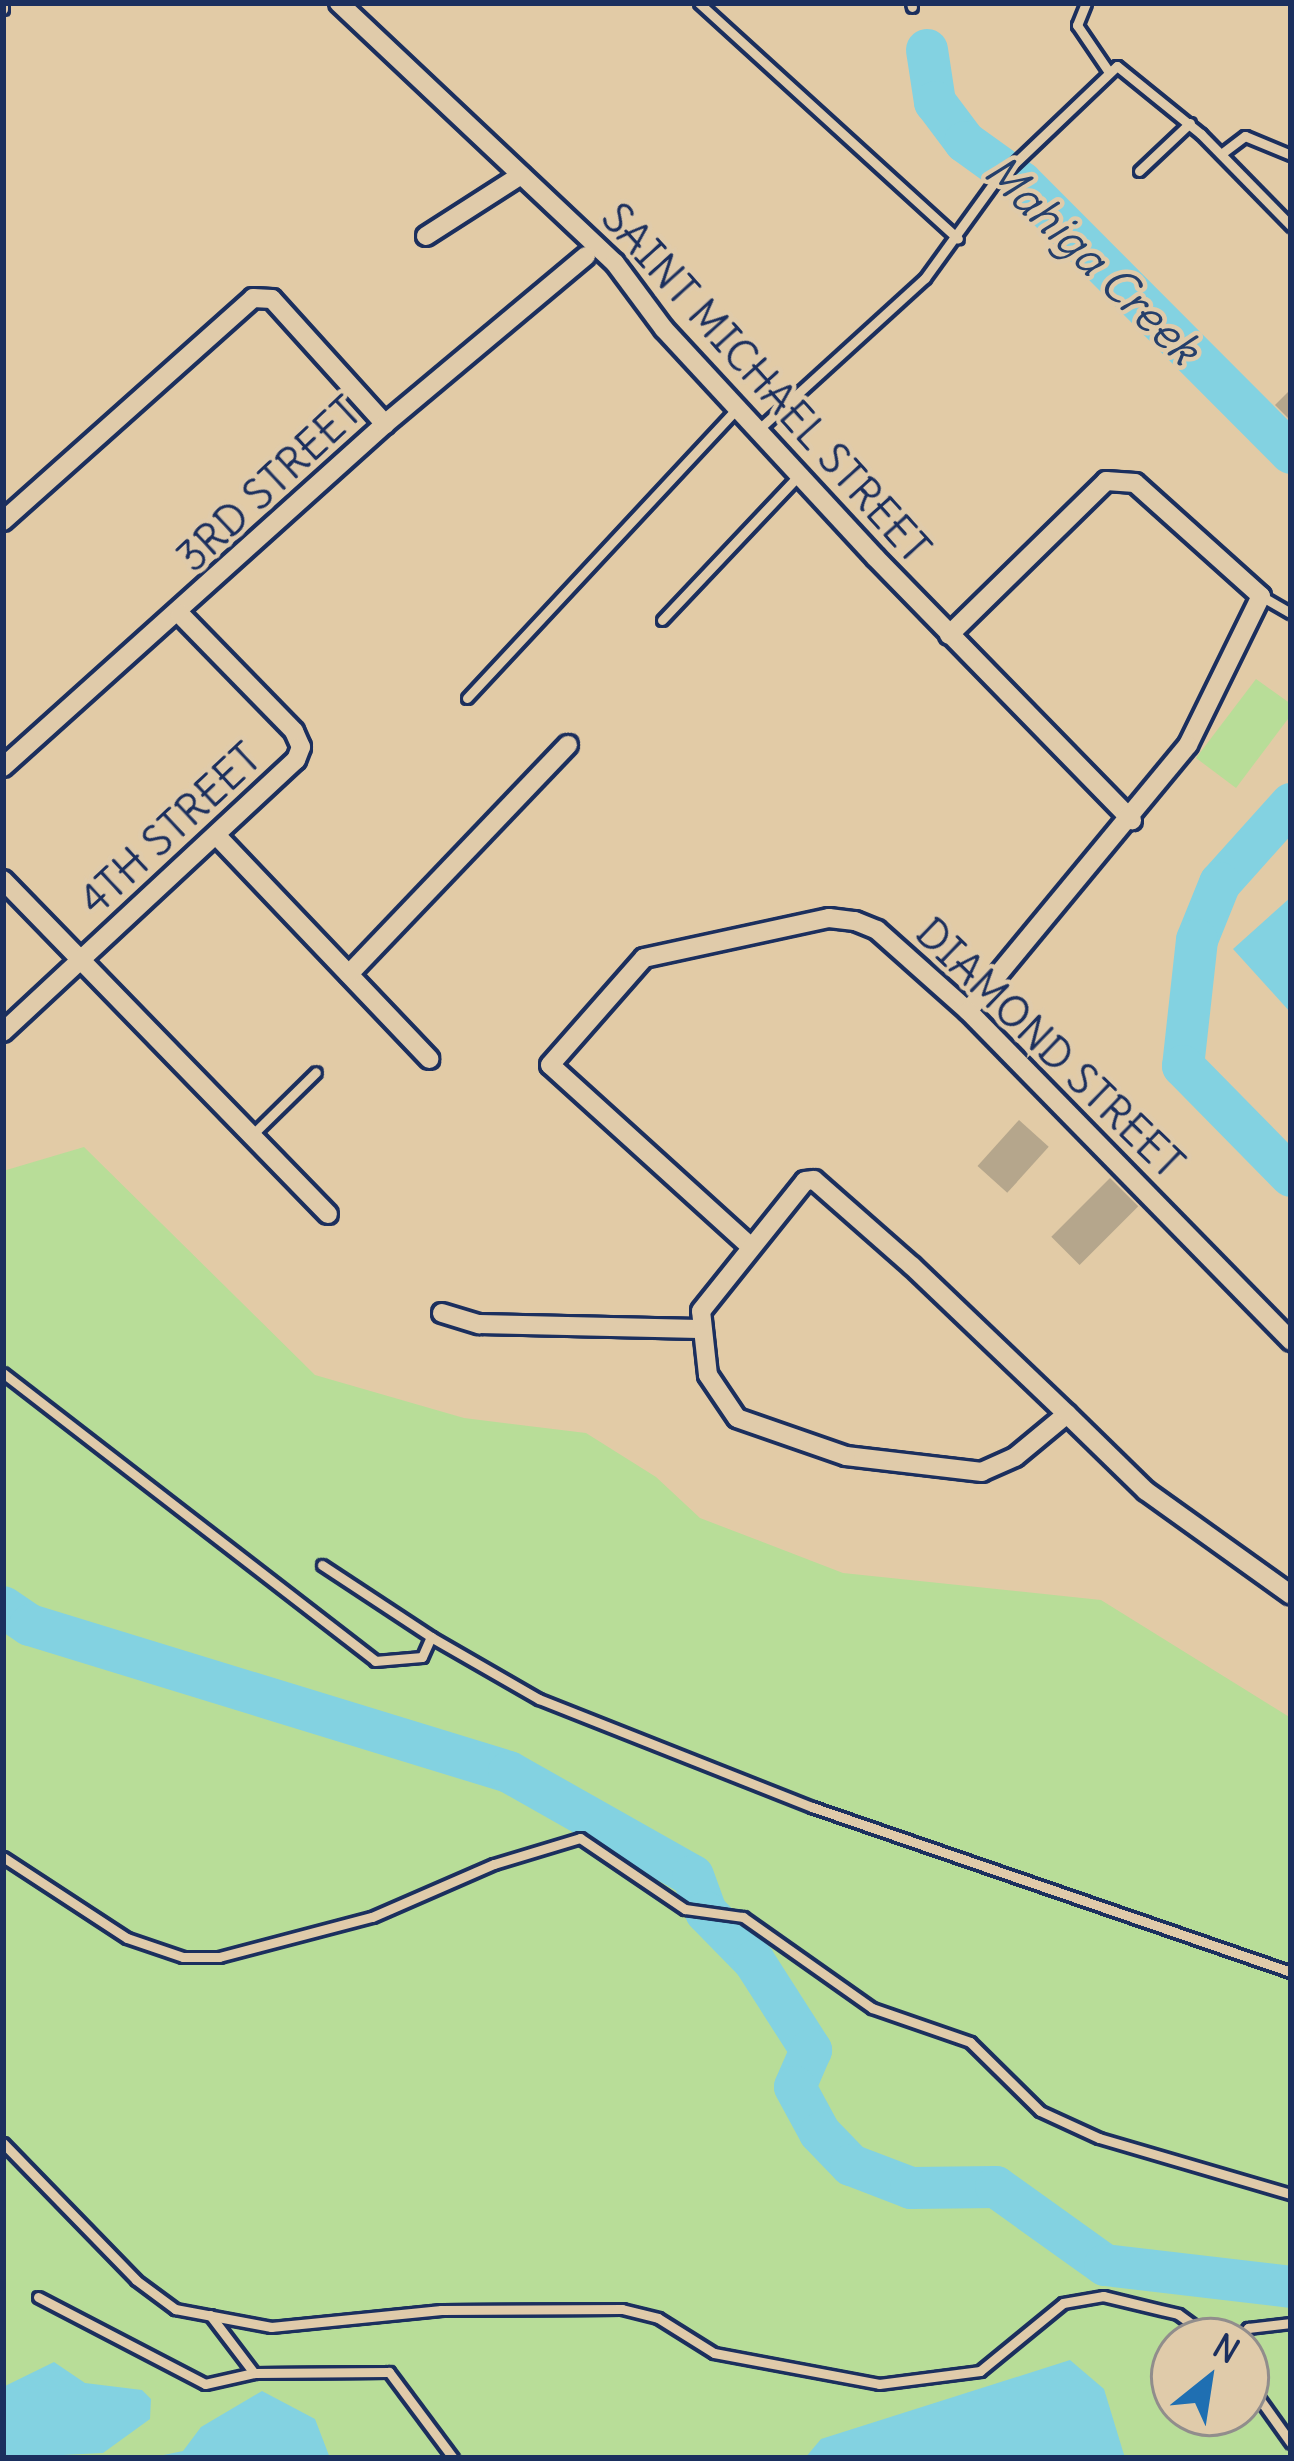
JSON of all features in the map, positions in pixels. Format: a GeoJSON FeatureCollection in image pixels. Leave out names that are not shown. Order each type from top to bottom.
{"type":"FeatureCollection","features":[{"type":"Feature","properties":{"kind":"street","name":"SAINT MICHAEL STREET"},"geometry":{"type":"LineString","coordinates":[[338,3],[650,300],[664,329],[949,635],[1132,820]]}},
{"type":"Feature","properties":{"kind":"street"},"geometry":{"type":"LineString","coordinates":[[426,236],[521,176]]}},
{"type":"Feature","properties":{"kind":"street","name":"3RD STREET"},"geometry":{"type":"LineString","coordinates":[[3,767],[180,614],[385,424],[586,256]]}},
{"type":"Feature","properties":{"kind":"street"},"geometry":{"type":"LineString","coordinates":[[3,520],[253,298],[272,299],[385,424]]}},
{"type":"Feature","properties":{"kind":"street"},"geometry":{"type":"LineString","coordinates":[[949,635],[1106,482],[1135,482],[1262,596],[1188,746],[1132,820],[968,1011]]}},
{"type":"Feature","properties":{"kind":"street","name":"4TH STREET"},"geometry":{"type":"LineString","coordinates":[[3,1032],[217,836],[302,747],[180,614]]}},
{"type":"Feature","properties":{"kind":"street"},"geometry":{"type":"LineString","coordinates":[[349,974],[568,745]]}},
{"type":"Feature","properties":{"kind":"street"},"geometry":{"type":"LineString","coordinates":[[217,836],[429,1059]]}},
{"type":"Feature","properties":{"kind":"street"},"geometry":{"type":"LineString","coordinates":[[3,880],[328,1214]]}},
{"type":"Feature","properties":{"kind":"street","name":"DIAMOND STREET"},"geometry":{"type":"LineString","coordinates":[[751,1247],[549,1069],[644,958],[829,918],[878,930],[968,1011],[1291,1341]]}},
{"type":"Feature","properties":{"kind":"street"},"geometry":{"type":"LineString","coordinates":[[1067,1414],[1015,1457],[982,1472],[846,1456],[737,1418],[708,1375],[699,1329],[709,1297],[814,1180],[1067,1414],[1146,1491],[1291,1595]]}},
{"type":"Feature","properties":{"kind":"street"},"geometry":{"type":"LineString","coordinates":[[442,1313],[479,1324],[699,1329]]}},
{"type":"Feature","properties":{"kind":"lane"},"geometry":{"type":"LineString","coordinates":[[699,3],[958,239]]}},
{"type":"Feature","properties":{"kind":"lane"},"geometry":{"type":"LineString","coordinates":[[1086,3],[1077,25],[1109,72]]}},
{"type":"Feature","properties":{"kind":"lane"},"geometry":{"type":"LineString","coordinates":[[760,429],[958,239],[993,184],[1109,72],[1129,69],[1190,123],[1291,226]]}},
{"type":"Feature","properties":{"kind":"lane"},"geometry":{"type":"LineString","coordinates":[[1139,171],[1190,123]]}},
{"type":"Feature","properties":{"kind":"lane"},"geometry":{"type":"LineString","coordinates":[[1221,154],[1244,136],[1291,155]]}},
{"type":"Feature","properties":{"kind":"lane"},"geometry":{"type":"LineString","coordinates":[[467,698],[738,407]]}},
{"type":"Feature","properties":{"kind":"lane"},"geometry":{"type":"LineString","coordinates":[[662,620],[800,474]]}},
{"type":"Feature","properties":{"kind":"lane"},"geometry":{"type":"LineString","coordinates":[[1262,596],[1291,613]]}},
{"type":"Feature","properties":{"kind":"lane"},"geometry":{"type":"LineString","coordinates":[[253,1134],[316,1072]]}},
{"type":"Feature","properties":{"kind":"lane"},"geometry":{"type":"LineString","coordinates":[[3,1373],[375,1660],[422,1657],[431,1637]]}},
{"type":"Feature","properties":{"kind":"lane"},"geometry":{"type":"LineString","coordinates":[[322,1565],[431,1637],[539,1699],[791,1799],[1291,1972]]}},
{"type":"Feature","properties":{"kind":"lane"},"geometry":{"type":"LineString","coordinates":[[3,1857],[128,1937],[183,1958],[297,1940],[580,1838],[685,1909],[743,1917],[872,2008],[970,2042],[1040,2111],[1099,2138],[1291,2194]]}},
{"type":"Feature","properties":{"kind":"lane"},"geometry":{"type":"LineString","coordinates":[[3,2143],[136,2280],[175,2309],[271,2327],[511,2306],[622,2309],[658,2318],[714,2353],[879,2384],[980,2371],[1063,2303],[1103,2296],[1182,2317]]}},
{"type":"Feature","properties":{"kind":"lane"},"geometry":{"type":"LineString","coordinates":[[38,2297],[206,2384],[254,2372],[389,2372],[453,2458]]}},
{"type":"Feature","properties":{"kind":"lane"},"geometry":{"type":"LineString","coordinates":[[209,2315],[254,2372]]}},
{"type":"Feature","properties":{"kind":"lane"},"geometry":{"type":"LineString","coordinates":[[1270,2414],[1291,2444]]}},
{"type":"Feature","properties":{"kind":"green space"},"geometry":{"type":"Polygon","coordinates":[[[1256,679],[1291,704],[1291,715],[1236,788],[1196,758],[1256,679]]]}},
{"type":"Feature","properties":{"kind":"green space"},"geometry":{"type":"Polygon","coordinates":[[[84,1147],[315,1375],[464,1418],[586,1433],[656,1477],[700,1518],[843,1573],[1101,1600],[1291,1718],[1291,2458],[3,2458],[3,1171],[84,1147]]]}},
{"type":"Feature","properties":{"kind":"water"},"geometry":{"type":"Polygon","coordinates":[[[1291,897],[1291,1013],[1233,949],[1291,897]]]}},
{"type":"Feature","properties":{"kind":"water"},"geometry":{"type":"Polygon","coordinates":[[[1070,2360],[1104,2389],[1125,2458],[805,2458],[821,2439],[1070,2360]]]}},
{"type":"Feature","properties":{"kind":"water"},"geometry":{"type":"Polygon","coordinates":[[[54,2362],[85,2383],[142,2390],[151,2399],[150,2419],[103,2453],[3,2458],[3,2387],[54,2362]]]}},
{"type":"Feature","properties":{"kind":"water"},"geometry":{"type":"Polygon","coordinates":[[[262,2391],[315,2419],[330,2458],[149,2458],[183,2451],[201,2427],[262,2391]]]}},
{"type":"Feature","properties":{"kind":"building"},"geometry":{"type":"Polygon","coordinates":[[[1291,389],[1291,421],[1275,405],[1291,389]]]}},
{"type":"Feature","properties":{"kind":"building"},"geometry":{"type":"Polygon","coordinates":[[[1019,1120],[1049,1147],[1007,1193],[978,1166],[1019,1120]]]}},
{"type":"Feature","properties":{"kind":"building"},"geometry":{"type":"Polygon","coordinates":[[[1110,1178],[1138,1206],[1080,1265],[1051,1237],[1110,1178]]]}},
{"type":"Feature","properties":{"kind":"waterway","name":"Mahiga Creek"},"geometry":{"type":"LineString","coordinates":[[927,50],[935,102],[965,142],[1022,183],[1291,453]]}},
{"type":"Feature","properties":{"kind":"waterway","name":"Mahiga Creek"},"geometry":{"type":"LineString","coordinates":[[1291,804],[1220,883],[1197,940],[1183,1066],[1291,1176]]}},
{"type":"Feature","properties":{"kind":"waterway"},"geometry":{"type":"LineString","coordinates":[[3,1607],[30,1625],[509,1772],[693,1876],[706,1912],[754,1961],[811,2050],[795,2087],[820,2133],[851,2165],[911,2188],[996,2187],[1105,2265],[1291,2287]]}}]}
